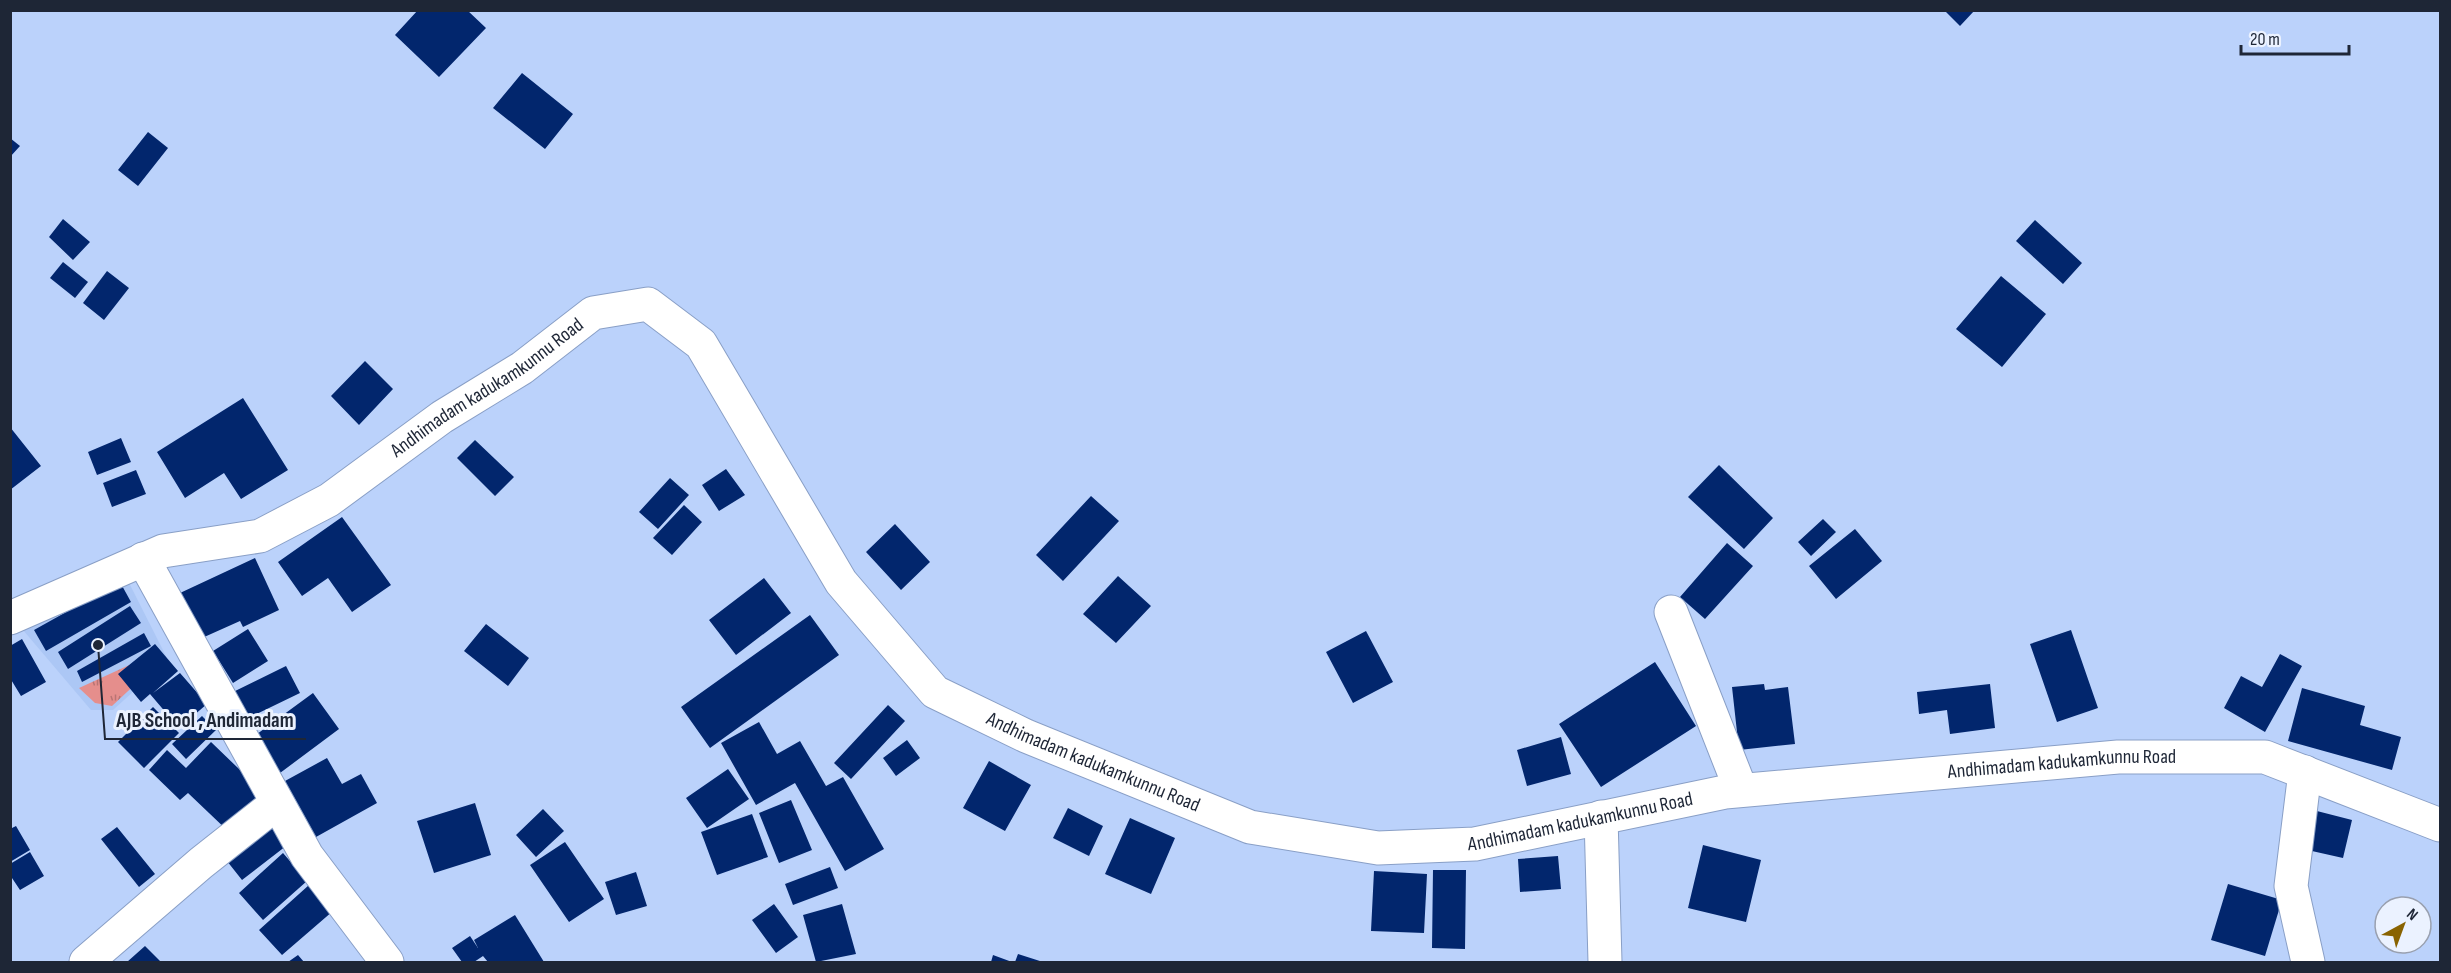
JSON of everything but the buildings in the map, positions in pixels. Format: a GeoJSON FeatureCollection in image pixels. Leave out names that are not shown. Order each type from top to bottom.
{"type":"FeatureCollection","features":[{"type":"Feature","properties":{"kind":"street","name":"Andhimadam kadukamkunnu Road"},"geometry":{"type":"LineString","coordinates":[[10,618],[164,550],[260,536],[329,500],[442,417],[522,368],[593,313],[648,304],[701,344],[841,582],[935,692],[1026,736],[1250,827],[1378,848],[1475,844],[1741,790],[2118,757],[2265,757],[2440,825]]}},
{"type":"Feature","properties":{"kind":"street"},"geometry":{"type":"LineString","coordinates":[[143,559],[307,856],[387,963]]}},
{"type":"Feature","properties":{"kind":"street"},"geometry":{"type":"LineString","coordinates":[[1671,612],[1741,790]]}},
{"type":"Feature","properties":{"kind":"street"},"geometry":{"type":"LineString","coordinates":[[2305,772],[2291,886],[2308,963]]}},
{"type":"Feature","properties":{"kind":"street"},"geometry":{"type":"LineString","coordinates":[[86,963],[201,863],[277,803]]}},
{"type":"Feature","properties":{"kind":"street"},"geometry":{"type":"LineString","coordinates":[[1601,818],[1605,963]]}},
{"type":"Feature","properties":{"kind":"shaded area"},"geometry":{"type":"Polygon","coordinates":[[[125,575],[168,660],[113,710],[91,710],[23,630],[125,575]]]}},
{"type":"Feature","properties":{"kind":"green space"},"geometry":{"type":"Polygon","coordinates":[[[149,656],[156,665],[112,706],[95,703],[79,688],[149,656]]]}},
{"type":"Feature","properties":{"kind":"place","name":"AJB School , Andimadam"},"geometry":{"type":"Point","coordinates":[98,645]}}]}
